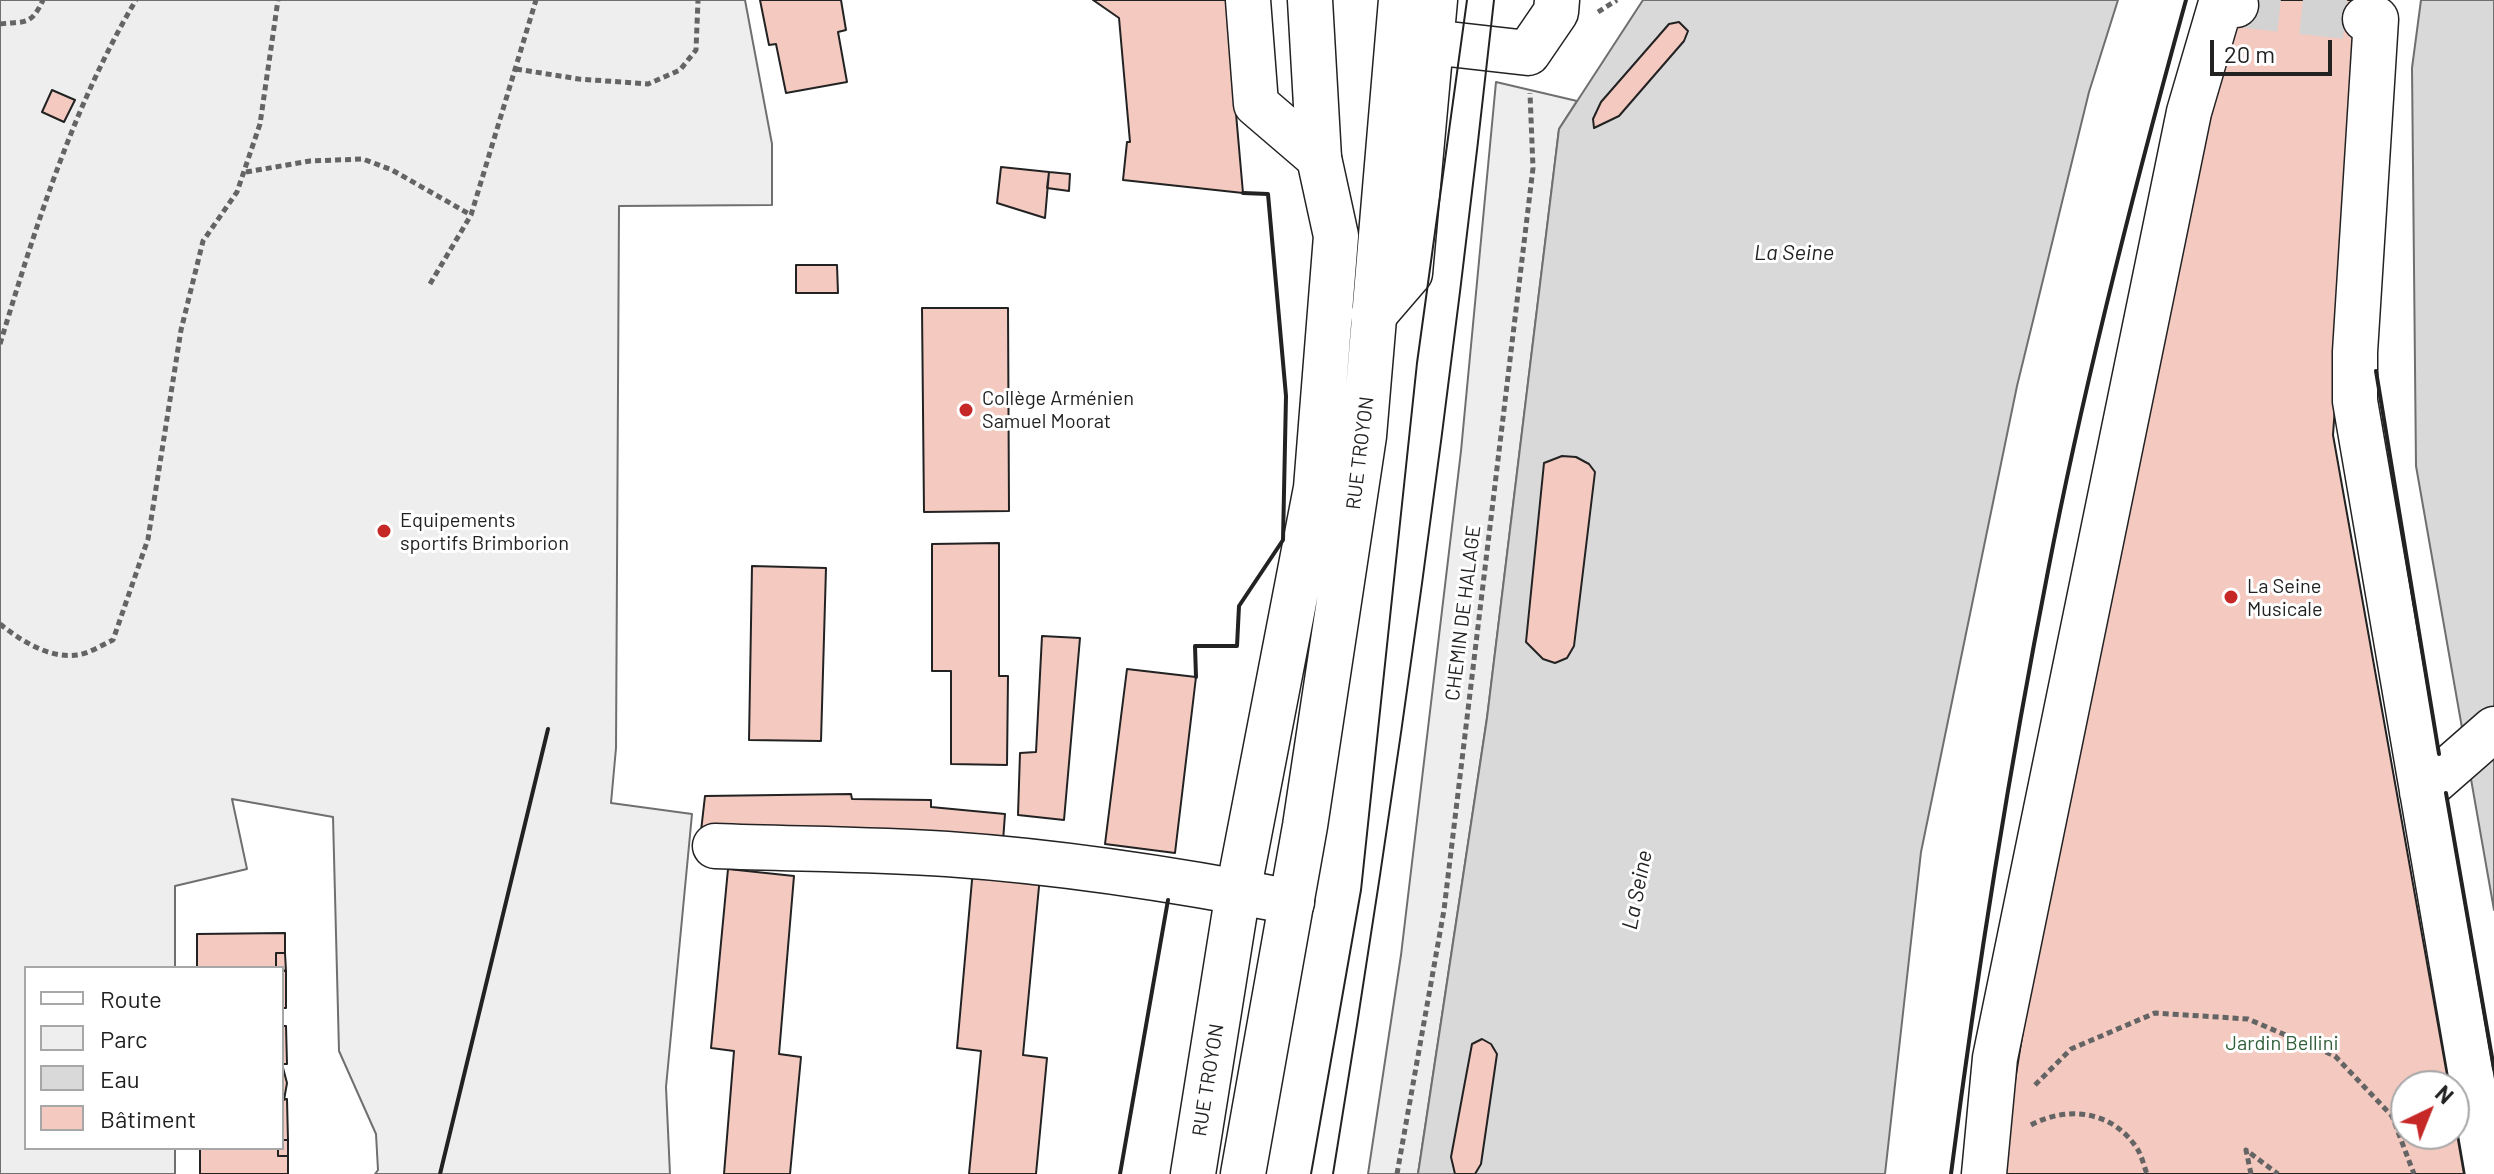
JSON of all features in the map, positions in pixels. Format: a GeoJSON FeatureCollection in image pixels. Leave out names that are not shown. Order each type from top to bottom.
{"type":"FeatureCollection","features":[{"type":"Feature","properties":{"kind":"main road"},"geometry":{"type":"LineString","coordinates":[[1248,0],[1256,104],[1319,158]]}},
{"type":"Feature","properties":{"kind":"main road","name":"RUE TROYON"},"geometry":{"type":"LineString","coordinates":[[1193,1174],[1238,892],[1316,488],[1336,236],[1319,158],[1310,0]]}},
{"type":"Feature","properties":{"kind":"main road"},"geometry":{"type":"LineString","coordinates":[[1387,0],[1393,88]]}},
{"type":"Feature","properties":{"kind":"main road","name":"RUE TROYON"},"geometry":{"type":"LineString","coordinates":[[1243,1174],[1331,668],[1364,436],[1401,0]]}},
{"type":"Feature","properties":{"kind":"main road"},"geometry":{"type":"LineString","coordinates":[[1373,316],[1410,273],[1433,21],[1528,53],[1556,12],[1557,0]]}},
{"type":"Feature","properties":{"kind":"main road"},"geometry":{"type":"LineString","coordinates":[[1984,1174],[1995,1058],[2189,112],[2221,3],[2236,5]]}},
{"type":"Feature","properties":{"kind":"main road"},"geometry":{"type":"LineString","coordinates":[[2365,19],[2376,19],[2355,352],[2355,401],[2488,1174]]}},
{"type":"Feature","properties":{"kind":"main road"},"geometry":{"type":"LineString","coordinates":[[2422,792],[2494,729]]}},
{"type":"Feature","properties":{"kind":"main road"},"geometry":{"type":"LineString","coordinates":[[715,846],[947,854],[1073,868],[1292,902]]}},
{"type":"Feature","properties":{"kind":"path"},"geometry":{"type":"LineString","coordinates":[[0,24],[29,21],[36,15],[43,0]]}},
{"type":"Feature","properties":{"kind":"path"},"geometry":{"type":"LineString","coordinates":[[0,344],[67,143],[105,54],[136,0]]}},
{"type":"Feature","properties":{"kind":"path"},"geometry":{"type":"LineString","coordinates":[[0,624],[20,639],[60,655],[78,655],[113,640],[148,539],[181,330],[203,241],[237,192],[260,124],[278,0]]}},
{"type":"Feature","properties":{"kind":"path"},"geometry":{"type":"LineString","coordinates":[[430,284],[471,215],[536,0]]}},
{"type":"Feature","properties":{"kind":"path"},"geometry":{"type":"LineString","coordinates":[[516,69],[579,79],[648,84],[680,70],[696,50],[698,0]]}},
{"type":"Feature","properties":{"kind":"path","name":"CHEMIN DE HALAGE"},"geometry":{"type":"LineString","coordinates":[[1397,1174],[1444,910],[1533,168],[1528,53]]}},
{"type":"Feature","properties":{"kind":"path"},"geometry":{"type":"LineString","coordinates":[[246,172],[310,161],[363,159],[392,170],[471,215]]}},
{"type":"Feature","properties":{"kind":"path"},"geometry":{"type":"LineString","coordinates":[[2033,1087],[2071,1049],[2155,1013],[2248,1019],[2335,1056],[2392,1116],[2411,1172]]}},
{"type":"Feature","properties":{"kind":"path"},"geometry":{"type":"LineString","coordinates":[[2020,1131],[2066,1112],[2091,1115],[2125,1135],[2138,1150],[2147,1174]]}},
{"type":"Feature","properties":{"kind":"path"},"geometry":{"type":"LineString","coordinates":[[2251,1174],[2246,1150],[2278,1174]]}},
{"type":"Feature","properties":{"kind":"green space"},"geometry":{"type":"Polygon","coordinates":[[[0,0],[745,0],[772,144],[772,205],[619,206],[616,748],[611,803],[692,814],[666,1087],[670,1174],[375,1174],[378,1170],[376,1134],[339,1051],[333,817],[232,799],[247,869],[175,886],[175,966],[24,966],[24,1150],[175,1150],[175,1174],[0,1174],[0,0]]]}},
{"type":"Feature","properties":{"kind":"green space"},"geometry":{"type":"Polygon","coordinates":[[[1496,82],[1577,101],[1559,129],[1487,718],[1418,1174],[1368,1174],[1401,955],[1461,451],[1496,82]]]}},
{"type":"Feature","properties":{"kind":"water","name":"La Seine"},"geometry":{"type":"Polygon","coordinates":[[[1643,0],[2118,0],[2089,92],[2017,386],[1921,852],[1885,1174],[1418,1174],[1487,718],[1559,129],[1643,0]]]}},
{"type":"Feature","properties":{"kind":"water"},"geometry":{"type":"Polygon","coordinates":[[[2421,0],[2494,0],[2494,910],[2416,466],[2412,68],[2421,0]]]}},
{"type":"Feature","properties":{"kind":"building"},"geometry":{"type":"Polygon","coordinates":[[[760,0],[841,0],[846,30],[838,32],[847,82],[786,93],[776,44],[769,45],[760,0]]]}},
{"type":"Feature","properties":{"kind":"building"},"geometry":{"type":"Polygon","coordinates":[[[1093,0],[1226,0],[1243,193],[1123,180],[1127,142],[1130,142],[1119,18],[1093,0]]]}},
{"type":"Feature","properties":{"kind":"building","name":"La Seine Musicale"},"geometry":{"type":"Polygon","coordinates":[[[2242,0],[2364,0],[2333,435],[2446,1070],[2390,1070],[2390,1150],[2460,1150],[2464,1174],[2000,1174],[2059,807],[2163,293],[2242,0]]]}},
{"type":"Feature","properties":{"kind":"building"},"geometry":{"type":"Polygon","coordinates":[[[1679,22],[1688,31],[1684,41],[1619,116],[1594,128],[1593,119],[1601,102],[1669,24],[1679,22]]]}},
{"type":"Feature","properties":{"kind":"building"},"geometry":{"type":"Polygon","coordinates":[[[52,90],[75,100],[64,122],[42,112],[52,90]]]}},
{"type":"Feature","properties":{"kind":"building"},"geometry":{"type":"Polygon","coordinates":[[[1001,167],[1049,172],[1045,218],[997,203],[1001,167]]]}},
{"type":"Feature","properties":{"kind":"building"},"geometry":{"type":"Polygon","coordinates":[[[1049,172],[1070,174],[1069,191],[1047,188],[1049,172]]]}},
{"type":"Feature","properties":{"kind":"building"},"geometry":{"type":"Polygon","coordinates":[[[796,265],[837,265],[838,293],[796,293],[796,265]]]}},
{"type":"Feature","properties":{"kind":"building","name":"Collège Arménien Samuel Moorat"},"geometry":{"type":"Polygon","coordinates":[[[922,308],[1008,308],[1009,511],[924,512],[922,308]]]}},
{"type":"Feature","properties":{"kind":"building"},"geometry":{"type":"Polygon","coordinates":[[[1562,456],[1576,457],[1589,464],[1595,472],[1574,646],[1567,658],[1555,663],[1543,659],[1526,642],[1544,463],[1562,456]]]}},
{"type":"Feature","properties":{"kind":"building"},"geometry":{"type":"Polygon","coordinates":[[[999,543],[999,676],[1008,676],[1007,765],[951,764],[951,671],[932,671],[932,544],[999,543]]]}},
{"type":"Feature","properties":{"kind":"building"},"geometry":{"type":"Polygon","coordinates":[[[752,566],[826,568],[821,741],[749,740],[752,566]]]}},
{"type":"Feature","properties":{"kind":"building"},"geometry":{"type":"Polygon","coordinates":[[[1042,636],[1080,638],[1064,820],[1018,815],[1020,753],[1036,752],[1042,636]]]}},
{"type":"Feature","properties":{"kind":"building"},"geometry":{"type":"Polygon","coordinates":[[[1127,669],[1196,677],[1175,853],[1105,844],[1127,669]]]}},
{"type":"Feature","properties":{"kind":"building"},"geometry":{"type":"Polygon","coordinates":[[[851,794],[852,799],[931,800],[931,807],[1005,814],[1003,841],[701,831],[705,796],[851,794]]]}},
{"type":"Feature","properties":{"kind":"building"},"geometry":{"type":"Polygon","coordinates":[[[728,869],[794,876],[779,1054],[801,1057],[790,1174],[724,1174],[734,1051],[711,1048],[728,869]]]}},
{"type":"Feature","properties":{"kind":"building"},"geometry":{"type":"Polygon","coordinates":[[[973,869],[1040,876],[1023,1055],[1047,1058],[1036,1174],[969,1174],[981,1051],[957,1048],[973,869]]]}},
{"type":"Feature","properties":{"kind":"building"},"geometry":{"type":"Polygon","coordinates":[[[285,933],[285,953],[276,953],[276,966],[197,966],[197,934],[285,933]]]}},
{"type":"Feature","properties":{"kind":"building"},"geometry":{"type":"Polygon","coordinates":[[[276,953],[285,953],[286,971],[284,966],[276,966],[276,953]]]}},
{"type":"Feature","properties":{"kind":"building"},"geometry":{"type":"Polygon","coordinates":[[[284,971],[286,971],[284,1008],[284,971]]]}},
{"type":"Feature","properties":{"kind":"building"},"geometry":{"type":"Polygon","coordinates":[[[284,1026],[286,1026],[287,1064],[284,1064],[284,1026]]]}},
{"type":"Feature","properties":{"kind":"building"},"geometry":{"type":"Polygon","coordinates":[[[1482,1039],[1491,1044],[1497,1054],[1481,1164],[1475,1174],[1455,1174],[1451,1157],[1472,1044],[1482,1039]]]}},
{"type":"Feature","properties":{"kind":"building"},"geometry":{"type":"Polygon","coordinates":[[[284,1072],[287,1083],[284,1100],[284,1072]]]}},
{"type":"Feature","properties":{"kind":"building"},"geometry":{"type":"Polygon","coordinates":[[[287,1099],[288,1140],[284,1140],[284,1100],[287,1099]]]}},
{"type":"Feature","properties":{"kind":"building"},"geometry":{"type":"Polygon","coordinates":[[[284,1140],[288,1140],[288,1156],[278,1156],[278,1150],[284,1150],[284,1140]]]}},
{"type":"Feature","properties":{"kind":"building"},"geometry":{"type":"Polygon","coordinates":[[[200,1150],[278,1150],[278,1156],[288,1156],[288,1174],[200,1174],[200,1150]]]}},
{"type":"Feature","properties":{"kind":"tunnel"},"geometry":{"type":"LineString","coordinates":[[2236,5],[2365,19]]}},
{"type":"Feature","properties":{"kind":"tram line"},"geometry":{"type":"LineString","coordinates":[[1311,1174],[1361,890],[1417,363],[1467,0]]}},
{"type":"Feature","properties":{"kind":"tram line"},"geometry":{"type":"LineString","coordinates":[[1333,1174],[1421,588],[1460,294],[1494,0]]}},
{"type":"Feature","properties":{"kind":"wall"},"geometry":{"type":"LineString","coordinates":[[1951,1174],[1995,872],[2048,571],[2111,284],[2186,0]]}},
{"type":"Feature","properties":{"kind":"wall"},"geometry":{"type":"LineString","coordinates":[[1196,677],[1195,646],[1237,646],[1239,606],[1283,540],[1286,396],[1268,194],[1243,193]]}},
{"type":"Feature","properties":{"kind":"wall"},"geometry":{"type":"LineString","coordinates":[[2376,371],[2439,754]]}},
{"type":"Feature","properties":{"kind":"wall"},"geometry":{"type":"LineString","coordinates":[[440,1174],[548,729]]}},
{"type":"Feature","properties":{"kind":"wall"},"geometry":{"type":"LineString","coordinates":[[2446,793],[2494,1069]]}},
{"type":"Feature","properties":{"kind":"wall"},"geometry":{"type":"LineString","coordinates":[[1120,1174],[1168,900]]}},
{"type":"Feature","properties":{"kind":"place","name":"Collège Arménien Samuel Moorat"},"geometry":{"type":"Point","coordinates":[966,410]}},
{"type":"Feature","properties":{"kind":"place","name":"Equipements sportifs Brimborion"},"geometry":{"type":"Point","coordinates":[384,531]}},
{"type":"Feature","properties":{"kind":"place","name":"La Seine Musicale"},"geometry":{"type":"Point","coordinates":[2231,597]}},
{"type":"Feature","properties":{"kind":"park label","name":"Jardin Bellini"},"geometry":{"type":"Point","coordinates":[2282,1043]}}]}
